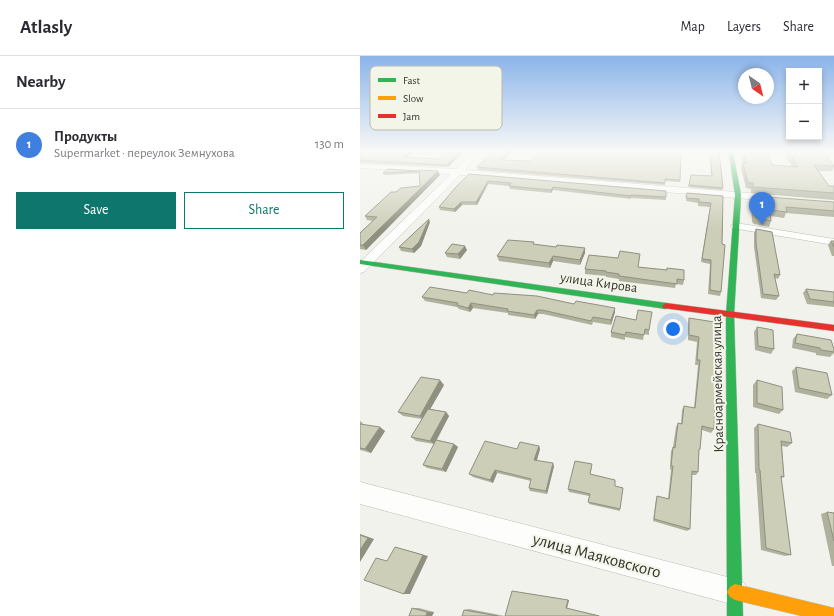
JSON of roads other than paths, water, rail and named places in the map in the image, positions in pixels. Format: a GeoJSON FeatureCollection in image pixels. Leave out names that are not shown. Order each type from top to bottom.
{"type":"FeatureCollection","features":[{"type":"Feature","properties":{"kind":"street"},"geometry":{"type":"LineString","coordinates":[[360,269],[364,262],[453,178]]}},
{"type":"Feature","properties":{"kind":"street"},"geometry":{"type":"LineString","coordinates":[[533,178],[782,199]]}},
{"type":"Feature","properties":{"kind":"street","name":"Красноармейская улица"},"geometry":{"type":"LineString","coordinates":[[735,178],[738,195],[730,315],[736,616]]}},
{"type":"Feature","properties":{"kind":"street"},"geometry":{"type":"LineString","coordinates":[[736,226],[834,242]]}},
{"type":"Feature","properties":{"kind":"street","name":"улица Кирова"},"geometry":{"type":"LineString","coordinates":[[364,262],[730,315],[834,328]]}},
{"type":"Feature","properties":{"kind":"street","name":"улица Маяковского"},"geometry":{"type":"LineString","coordinates":[[360,494],[735,592],[834,616]]}},
{"type":"Feature","properties":{"kind":"place","name":"Продукты"},"geometry":{"type":"Point","coordinates":[762,225]}}]}
